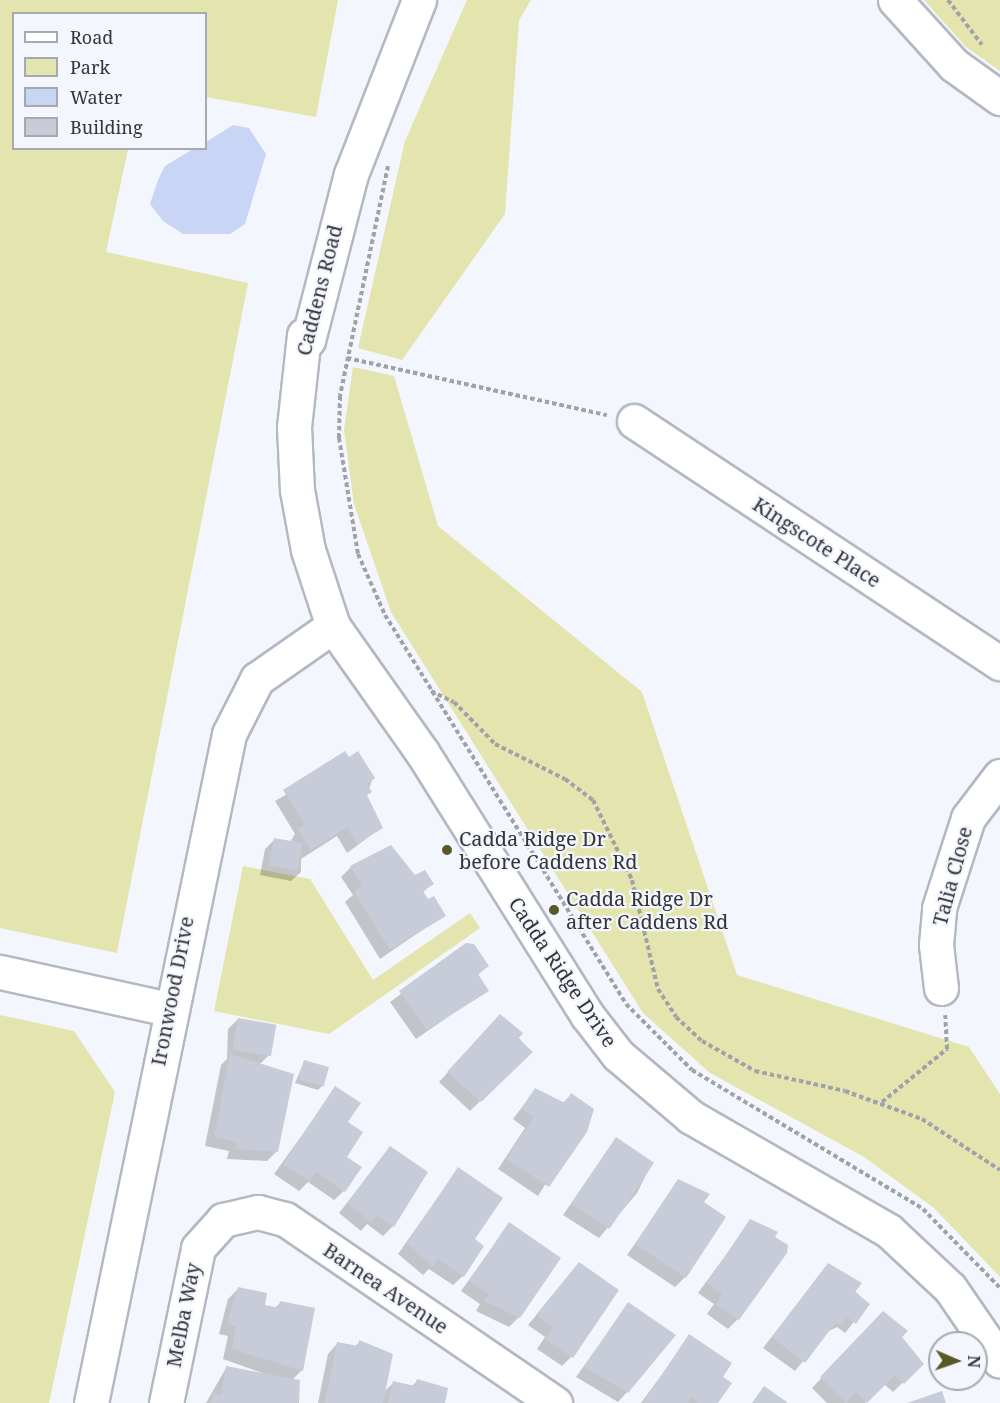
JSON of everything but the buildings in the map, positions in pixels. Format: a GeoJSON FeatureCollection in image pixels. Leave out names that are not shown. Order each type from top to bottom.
{"type":"FeatureCollection","features":[{"type":"Feature","properties":{"kind":"street","name":"Caddens Road"},"geometry":{"type":"LineString","coordinates":[[333,626],[308,550],[297,490],[294,427],[304,335],[308,340],[342,199],[419,0]]}},
{"type":"Feature","properties":{"kind":"street"},"geometry":{"type":"LineString","coordinates":[[895,0],[968,78],[1000,98]]}},
{"type":"Feature","properties":{"kind":"street","name":"Kingscote Place"},"geometry":{"type":"LineString","coordinates":[[634,421],[1000,663]]}},
{"type":"Feature","properties":{"kind":"street","name":"Ironwood Drive"},"geometry":{"type":"LineString","coordinates":[[91,1403],[168,1009],[222,760],[240,703],[277,661],[333,626]]}},
{"type":"Feature","properties":{"kind":"street","name":"Cadda Ridge Drive"},"geometry":{"type":"LineString","coordinates":[[333,626],[422,752],[581,1007],[618,1055],[691,1117],[889,1231],[950,1288],[1000,1361]]}},
{"type":"Feature","properties":{"kind":"street","name":"Talia Close"},"geometry":{"type":"LineString","coordinates":[[941,987],[936,945],[939,908],[971,810],[1000,776]]}},
{"type":"Feature","properties":{"kind":"street"},"geometry":{"type":"LineString","coordinates":[[0,972],[168,1009]]}},
{"type":"Feature","properties":{"kind":"street","name":"Barnea Avenue"},"geometry":{"type":"LineString","coordinates":[[210,1231],[229,1217],[250,1212],[285,1219],[555,1403]]}},
{"type":"Feature","properties":{"kind":"street","name":"Melba Way"},"geometry":{"type":"LineString","coordinates":[[166,1403],[194,1257],[210,1231]]}},
{"type":"Feature","properties":{"kind":"path"},"geometry":{"type":"LineString","coordinates":[[948,0],[986,49]]}},
{"type":"Feature","properties":{"kind":"path"},"geometry":{"type":"LineString","coordinates":[[391,155],[347,358],[339,438],[358,554],[384,615],[626,1004],[662,1044],[709,1081],[923,1209],[1000,1288]]}},
{"type":"Feature","properties":{"kind":"path"},"geometry":{"type":"LineString","coordinates":[[347,358],[634,421]]}},
{"type":"Feature","properties":{"kind":"path"},"geometry":{"type":"LineString","coordinates":[[431,692],[453,702],[495,744],[593,800],[632,880],[658,989],[682,1023],[740,1065],[882,1102],[946,1130],[1000,1170]]}},
{"type":"Feature","properties":{"kind":"path"},"geometry":{"type":"LineString","coordinates":[[882,1102],[947,1049],[941,987]]}},
{"type":"Feature","properties":{"kind":"green space"},"geometry":{"type":"Polygon","coordinates":[[[0,0],[338,0],[316,117],[207,97],[207,12],[12,12],[12,150],[128,150],[106,252],[248,283],[117,953],[0,928],[0,0]]]}},
{"type":"Feature","properties":{"kind":"green space"},"geometry":{"type":"Polygon","coordinates":[[[467,0],[531,0],[519,20],[505,214],[402,360],[358,348],[405,141],[467,0]]]}},
{"type":"Feature","properties":{"kind":"green space"},"geometry":{"type":"Polygon","coordinates":[[[924,0],[1000,0],[1000,71],[966,47],[924,0]]]}},
{"type":"Feature","properties":{"kind":"green space"},"geometry":{"type":"Polygon","coordinates":[[[353,367],[394,376],[438,526],[642,692],[737,975],[969,1047],[1000,1094],[1000,1277],[934,1208],[864,1157],[710,1073],[643,1013],[391,612],[354,504],[344,430],[353,367]]]}},
{"type":"Feature","properties":{"kind":"green space"},"geometry":{"type":"Polygon","coordinates":[[[243,866],[310,879],[373,980],[470,913],[480,928],[329,1034],[214,1011],[243,866]]]}},
{"type":"Feature","properties":{"kind":"green space"},"geometry":{"type":"Polygon","coordinates":[[[0,1015],[74,1031],[115,1092],[49,1403],[0,1403],[0,1015]]]}},
{"type":"Feature","properties":{"kind":"water"},"geometry":{"type":"Polygon","coordinates":[[[233,125],[249,128],[266,154],[245,224],[230,234],[183,234],[163,221],[150,204],[165,166],[191,150],[207,150],[207,141],[233,125]]]}},
{"type":"Feature","properties":{"kind":"place","name":"Cadda Ridge Dr before Caddens Rd"},"geometry":{"type":"Point","coordinates":[447,850]}},
{"type":"Feature","properties":{"kind":"place","name":"Cadda Ridge Dr after Caddens Rd"},"geometry":{"type":"Point","coordinates":[554,910]}}]}
